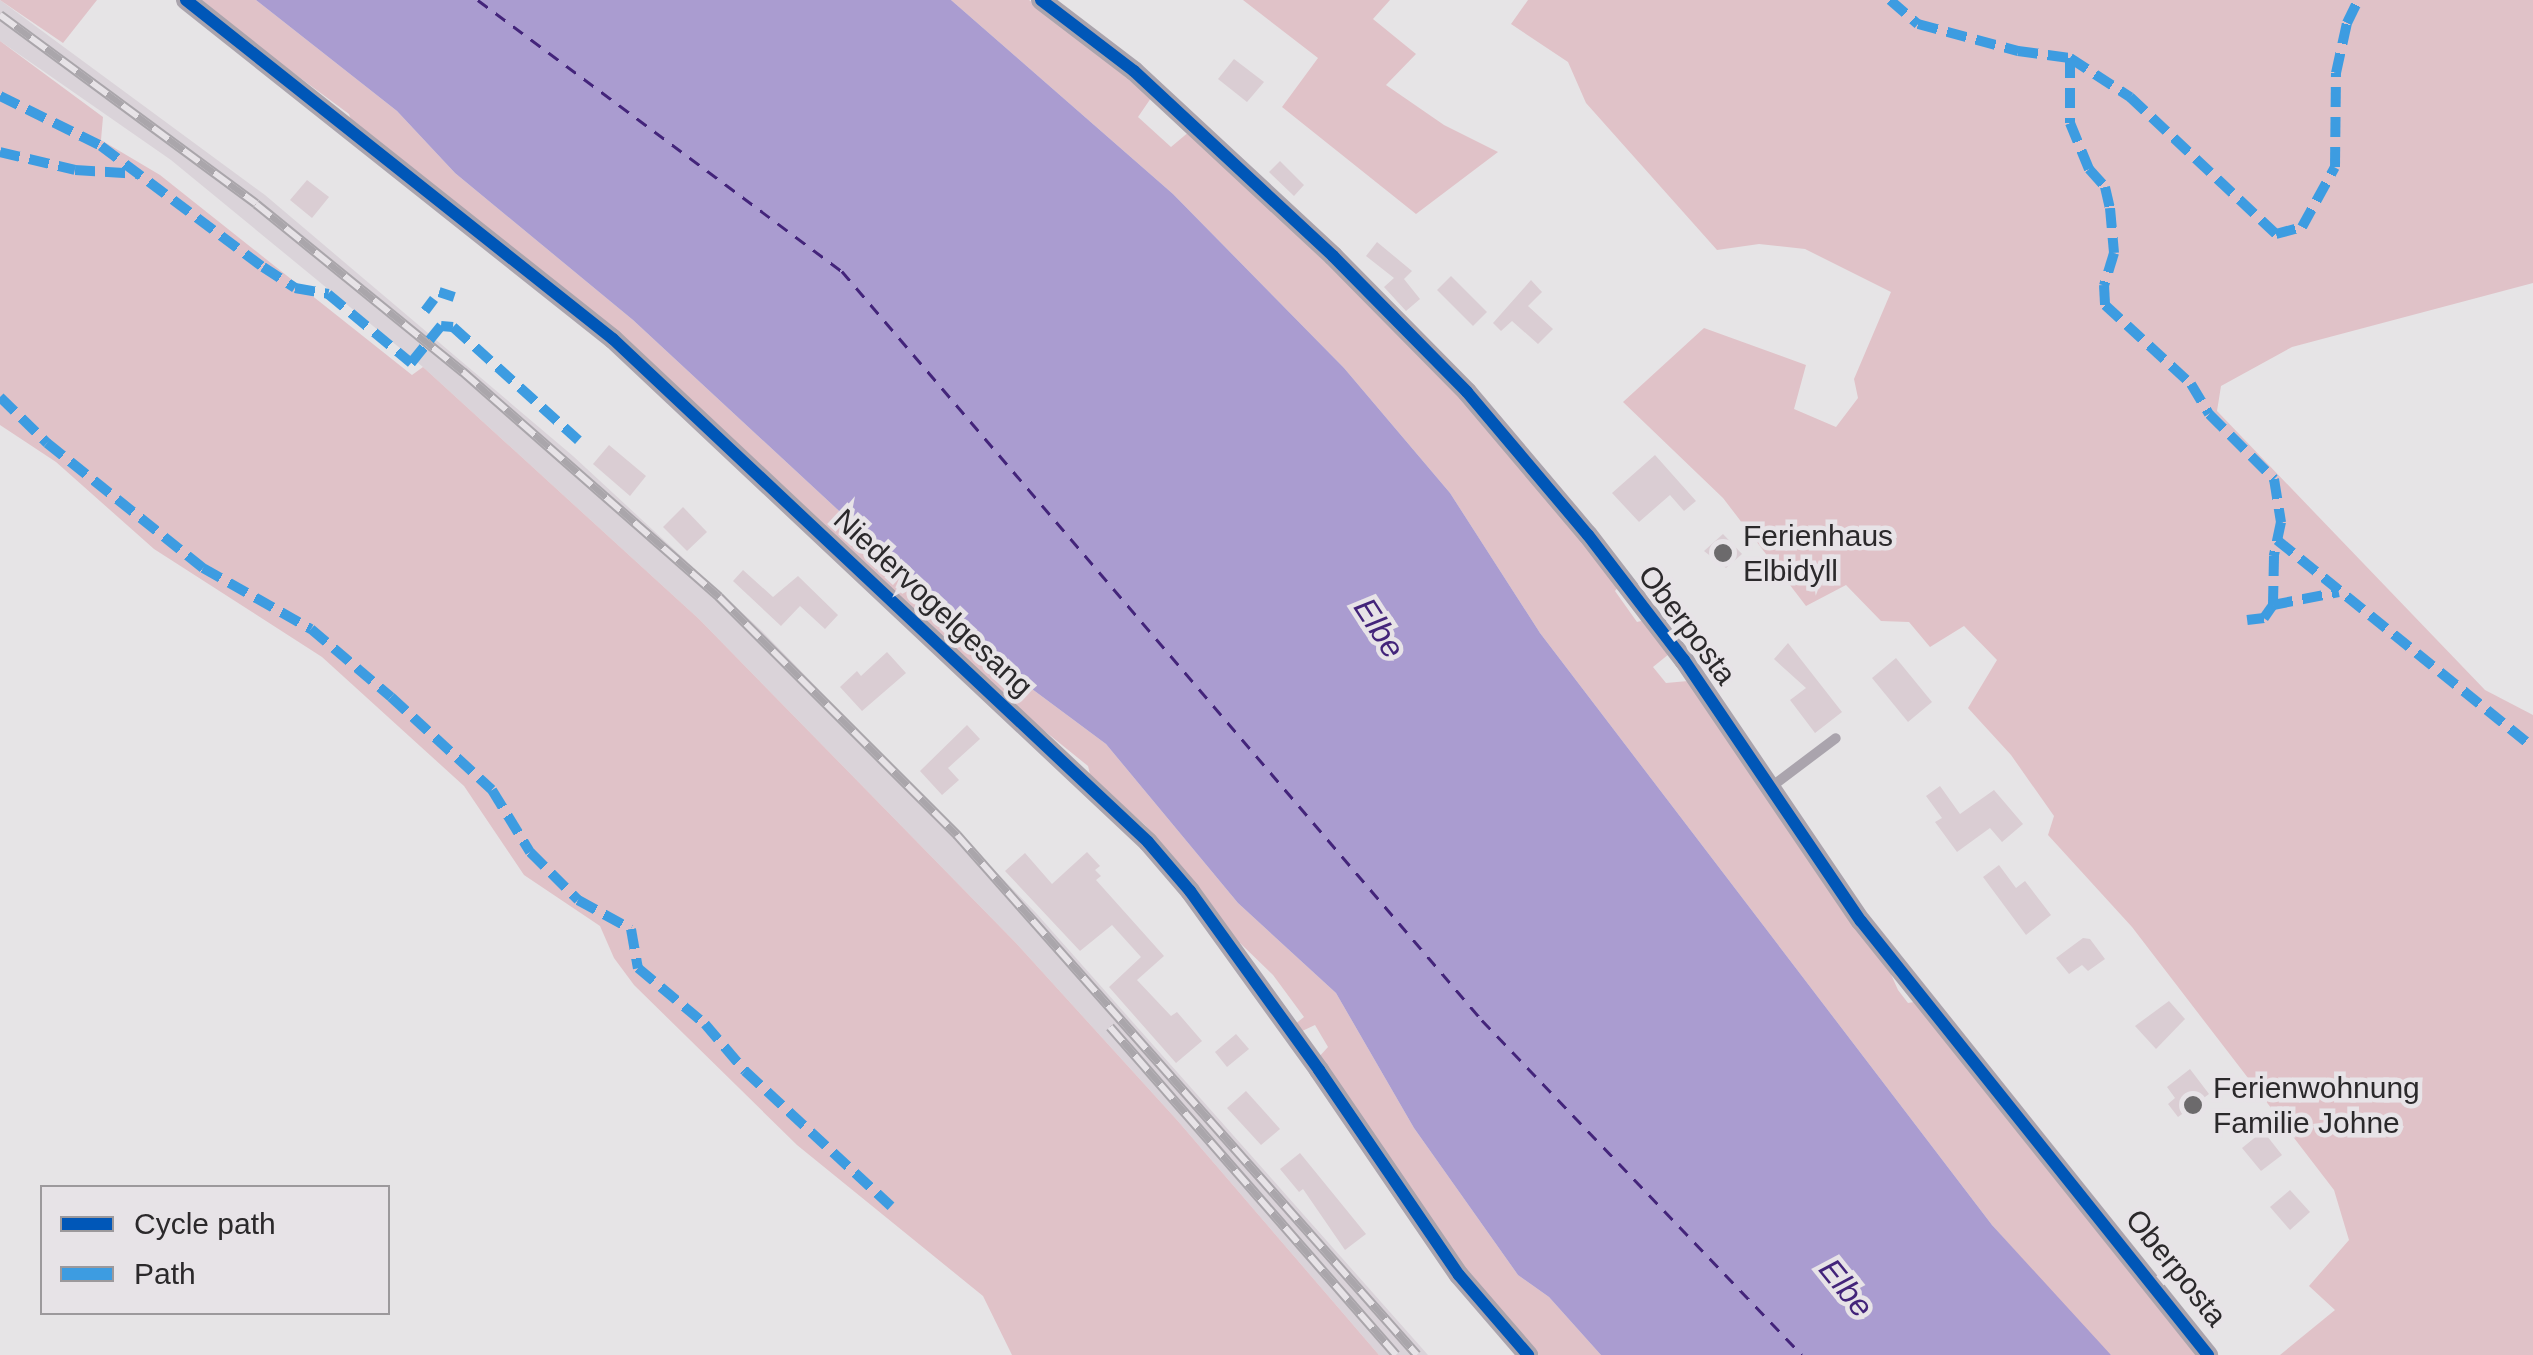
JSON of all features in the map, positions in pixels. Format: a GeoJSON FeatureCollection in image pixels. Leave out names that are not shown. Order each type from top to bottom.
{"type":"FeatureCollection","features":[{"type":"Feature","properties":{"kind":"street","name":"Niedervogelgesang"},"geometry":{"type":"LineString","coordinates":[[186,0],[608,335],[1148,842],[1190,891],[1311,1059],[1459,1275],[1528,1355]]}},
{"type":"Feature","properties":{"kind":"street","name":"Oberposta"},"geometry":{"type":"LineString","coordinates":[[1042,0],[1134,71],[1333,256],[1467,392],[1600,551],[1684,660],[1861,922],[2208,1355]]}},
{"type":"Feature","properties":{"kind":"lane"},"geometry":{"type":"LineString","coordinates":[[1771,787],[1836,738]]}},
{"type":"Feature","properties":{"kind":"shaded area"},"geometry":{"type":"Polygon","coordinates":[[[0,0],[265,195],[573,456],[762,631],[1036,913],[1428,1355],[1379,1355],[1177,1120],[1016,943],[699,619],[423,367],[171,160],[0,41],[0,0]]]}},
{"type":"Feature","properties":{"kind":"shaded area"},"geometry":{"type":"Polygon","coordinates":[[[0,0],[97,0],[63,43],[0,0]]]}},
{"type":"Feature","properties":{"kind":"shaded area"},"geometry":{"type":"Polygon","coordinates":[[[195,0],[256,0],[397,111],[455,173],[633,320],[1028,686],[1106,744],[1238,903],[1336,993],[1414,1128],[1518,1275],[1549,1297],[1601,1355],[1539,1355],[1512,1328],[1464,1272],[1318,1058],[1328,1047],[1315,1025],[1300,1032],[1294,1025],[1304,1017],[1273,975],[1240,943],[1236,945],[1170,854],[1145,825],[1091,778],[1088,766],[1031,720],[775,479],[352,123],[349,114],[195,0]]]}},
{"type":"Feature","properties":{"kind":"shaded area"},"geometry":{"type":"Polygon","coordinates":[[[951,0],[1029,0],[1059,22],[1151,98],[1138,117],[1171,147],[1190,131],[1461,394],[1619,586],[1615,591],[1637,622],[1645,620],[1669,654],[1653,667],[1666,683],[1688,681],[1890,972],[1898,990],[1908,1003],[1914,1002],[2200,1355],[2111,1355],[2099,1345],[1992,1225],[1540,633],[1450,493],[1344,368],[1173,194],[951,0]]]}},
{"type":"Feature","properties":{"kind":"shaded area"},"geometry":{"type":"Polygon","coordinates":[[[1243,0],[1390,0],[1373,19],[1416,54],[1386,85],[1444,125],[1498,152],[1416,214],[1282,107],[1318,58],[1243,0]]]}},
{"type":"Feature","properties":{"kind":"shaded area"},"geometry":{"type":"Polygon","coordinates":[[[1528,0],[2533,0],[2533,283],[2292,347],[2221,386],[2217,411],[2485,690],[2533,715],[2533,1355],[2280,1355],[2335,1310],[2309,1286],[2349,1240],[2334,1190],[2132,927],[2048,835],[2054,816],[2011,755],[1968,708],[1997,660],[1964,626],[1930,647],[1909,622],[1881,621],[1846,585],[1806,606],[1723,498],[1623,402],[1704,328],[1806,365],[1794,409],[1836,427],[1858,398],[1854,379],[1891,292],[1805,249],[1759,244],[1717,250],[1586,103],[1568,62],[1511,24],[1528,0]]]}},
{"type":"Feature","properties":{"kind":"shaded area"},"geometry":{"type":"Polygon","coordinates":[[[0,41],[103,117],[101,140],[160,175],[412,375],[423,367],[699,619],[1016,943],[1177,1120],[1379,1355],[1012,1355],[983,1296],[797,1145],[634,985],[614,958],[600,926],[524,875],[464,786],[322,657],[154,549],[56,462],[0,425],[0,41]]]}},
{"type":"Feature","properties":{"kind":"water","name":"Elbe"},"geometry":{"type":"Polygon","coordinates":[[[256,0],[951,0],[1173,194],[1344,368],[1450,493],[1540,633],[1992,1225],[2111,1355],[1601,1355],[1549,1297],[1518,1275],[1414,1128],[1336,993],[1238,903],[1106,744],[1028,686],[633,320],[455,173],[397,111],[256,0]]]}},
{"type":"Feature","properties":{"kind":"building"},"geometry":{"type":"Polygon","coordinates":[[[1234,59],[1264,82],[1247,102],[1218,79],[1234,59]]]}},
{"type":"Feature","properties":{"kind":"building"},"geometry":{"type":"Polygon","coordinates":[[[1280,161],[1304,185],[1294,196],[1269,172],[1280,161]]]}},
{"type":"Feature","properties":{"kind":"building"},"geometry":{"type":"Polygon","coordinates":[[[307,180],[329,197],[312,218],[290,200],[307,180]]]}},
{"type":"Feature","properties":{"kind":"building"},"geometry":{"type":"Polygon","coordinates":[[[1377,242],[1412,271],[1404,279],[1420,299],[1406,311],[1384,287],[1394,278],[1366,256],[1377,242]]]}},
{"type":"Feature","properties":{"kind":"building"},"geometry":{"type":"Polygon","coordinates":[[[1451,276],[1487,312],[1473,326],[1437,290],[1451,276]]]}},
{"type":"Feature","properties":{"kind":"building"},"geometry":{"type":"Polygon","coordinates":[[[1531,280],[1542,292],[1528,306],[1553,329],[1538,344],[1512,321],[1501,331],[1493,323],[1531,280]]]}},
{"type":"Feature","properties":{"kind":"building"},"geometry":{"type":"Polygon","coordinates":[[[609,445],[646,476],[630,496],[593,464],[609,445]]]}},
{"type":"Feature","properties":{"kind":"building"},"geometry":{"type":"Polygon","coordinates":[[[1655,455],[1696,501],[1684,511],[1670,495],[1639,522],[1612,493],[1655,455]]]}},
{"type":"Feature","properties":{"kind":"building"},"geometry":{"type":"Polygon","coordinates":[[[683,507],[707,532],[687,551],[663,527],[683,507]]]}},
{"type":"Feature","properties":{"kind":"building","name":"Ferienhaus Elbidyll"},"geometry":{"type":"Polygon","coordinates":[[[1723,534],[1742,554],[1726,568],[1704,551],[1723,534]]]}},
{"type":"Feature","properties":{"kind":"building"},"geometry":{"type":"Polygon","coordinates":[[[743,570],[773,597],[798,576],[838,615],[825,629],[800,606],[781,626],[733,581],[743,570]]]}},
{"type":"Feature","properties":{"kind":"building"},"geometry":{"type":"Polygon","coordinates":[[[1788,643],[1842,712],[1815,733],[1790,700],[1806,688],[1774,659],[1788,643]]]}},
{"type":"Feature","properties":{"kind":"building"},"geometry":{"type":"Polygon","coordinates":[[[887,652],[906,673],[862,711],[840,687],[857,671],[861,676],[887,652]]]}},
{"type":"Feature","properties":{"kind":"building"},"geometry":{"type":"Polygon","coordinates":[[[1896,658],[1932,702],[1908,722],[1872,678],[1896,658]]]}},
{"type":"Feature","properties":{"kind":"building"},"geometry":{"type":"Polygon","coordinates":[[[967,725],[980,739],[948,768],[959,780],[942,795],[920,771],[967,725]]]}},
{"type":"Feature","properties":{"kind":"building"},"geometry":{"type":"Polygon","coordinates":[[[1940,786],[1960,814],[1994,790],[2023,824],[2002,842],[1990,828],[1957,852],[1935,822],[1942,818],[1926,796],[1940,786]]]}},
{"type":"Feature","properties":{"kind":"building"},"geometry":{"type":"Polygon","coordinates":[[[1087,852],[1100,866],[1095,870],[1101,876],[1096,880],[1164,956],[1137,980],[1171,1016],[1177,1012],[1202,1041],[1176,1063],[1109,987],[1141,957],[1112,925],[1080,951],[1005,871],[1025,853],[1052,884],[1087,852]]]}},
{"type":"Feature","properties":{"kind":"building"},"geometry":{"type":"Polygon","coordinates":[[[1999,865],[2016,888],[2025,881],[2051,915],[2026,935],[1983,877],[1999,865]]]}},
{"type":"Feature","properties":{"kind":"building"},"geometry":{"type":"Polygon","coordinates":[[[2083,938],[2090,939],[2105,959],[2088,971],[2082,965],[2069,974],[2056,958],[2083,938]]]}},
{"type":"Feature","properties":{"kind":"building"},"geometry":{"type":"Polygon","coordinates":[[[2169,1001],[2185,1019],[2156,1049],[2135,1026],[2169,1001]]]}},
{"type":"Feature","properties":{"kind":"building"},"geometry":{"type":"Polygon","coordinates":[[[1236,1034],[1249,1049],[1227,1067],[1215,1052],[1236,1034]]]}},
{"type":"Feature","properties":{"kind":"building"},"geometry":{"type":"Polygon","coordinates":[[[2190,1069],[2209,1094],[2178,1117],[2168,1104],[2175,1098],[2167,1087],[2190,1069]]]}},
{"type":"Feature","properties":{"kind":"building"},"geometry":{"type":"Polygon","coordinates":[[[1246,1091],[1280,1129],[1261,1145],[1227,1108],[1246,1091]]]}},
{"type":"Feature","properties":{"kind":"building"},"geometry":{"type":"Polygon","coordinates":[[[2263,1131],[2282,1155],[2261,1171],[2242,1148],[2263,1131]]]}},
{"type":"Feature","properties":{"kind":"building"},"geometry":{"type":"Polygon","coordinates":[[[1300,1153],[1366,1234],[1345,1250],[1303,1189],[1299,1192],[1280,1169],[1300,1153]]]}},
{"type":"Feature","properties":{"kind":"building"},"geometry":{"type":"Polygon","coordinates":[[[2290,1190],[2310,1212],[2290,1230],[2270,1207],[2290,1190]]]}},
{"type":"Feature","properties":{"kind":"ferry route"},"geometry":{"type":"LineString","coordinates":[[478,0],[842,271],[1482,1020],[1802,1355]]}},
{"type":"Feature","properties":{"kind":"railway"},"geometry":{"type":"LineString","coordinates":[[0,15],[256,204],[463,372],[719,597],[957,835],[1417,1355]]}},
{"type":"Feature","properties":{"kind":"railway"},"geometry":{"type":"LineString","coordinates":[[1110,1027],[1396,1355]]}},
{"type":"Feature","properties":{"kind":"marked path"},"geometry":{"type":"LineString","coordinates":[[1890,0],[1918,24],[2018,51],[2070,58],[2130,97],[2276,234],[2302,227],[2335,167],[2336,73],[2347,23],[2358,0]]}},
{"type":"Feature","properties":{"kind":"marked path"},"geometry":{"type":"LineString","coordinates":[[2070,58],[2070,123],[2089,169],[2105,187],[2110,208],[2114,253],[2104,285],[2105,305],[2191,384],[2209,414],[2274,479],[2281,522],[2274,556],[2273,605],[2264,618],[2247,620]]}},
{"type":"Feature","properties":{"kind":"marked path"},"geometry":{"type":"LineString","coordinates":[[0,96],[101,146],[295,288],[328,294],[411,363],[441,326],[453,327],[578,440]]}},
{"type":"Feature","properties":{"kind":"marked path"},"geometry":{"type":"LineString","coordinates":[[0,152],[75,170],[140,174]]}},
{"type":"Feature","properties":{"kind":"marked path"},"geometry":{"type":"LineString","coordinates":[[439,292],[454,297]]}},
{"type":"Feature","properties":{"kind":"marked path"},"geometry":{"type":"LineString","coordinates":[[425,311],[434,299]]}},
{"type":"Feature","properties":{"kind":"marked path"},"geometry":{"type":"LineString","coordinates":[[0,397],[47,443],[203,568],[311,629],[391,697],[492,790],[530,852],[578,900],[631,929],[638,968],[705,1024],[745,1071],[891,1206]]}},
{"type":"Feature","properties":{"kind":"marked path"},"geometry":{"type":"LineString","coordinates":[[2277,540],[2533,747]]}},
{"type":"Feature","properties":{"kind":"marked path"},"geometry":{"type":"LineString","coordinates":[[2273,605],[2339,592]]}},
{"type":"Feature","properties":{"kind":"cycle path"},"geometry":{"type":"LineString","coordinates":[[186,0],[613,339],[1148,842],[1190,891],[1319,1070],[1459,1275],[1528,1355]]}},
{"type":"Feature","properties":{"kind":"cycle path"},"geometry":{"type":"LineString","coordinates":[[1041,0],[1134,71],[1333,256],[1467,392],[1588,535],[1684,660],[1861,921],[2208,1355]]}},
{"type":"Feature","properties":{"kind":"place","name":"Ferienhaus Elbidyll"},"geometry":{"type":"Point","coordinates":[1723,553]}},
{"type":"Feature","properties":{"kind":"place","name":"Ferienwohnung Familie Johne"},"geometry":{"type":"Point","coordinates":[2193,1105]}}]}
